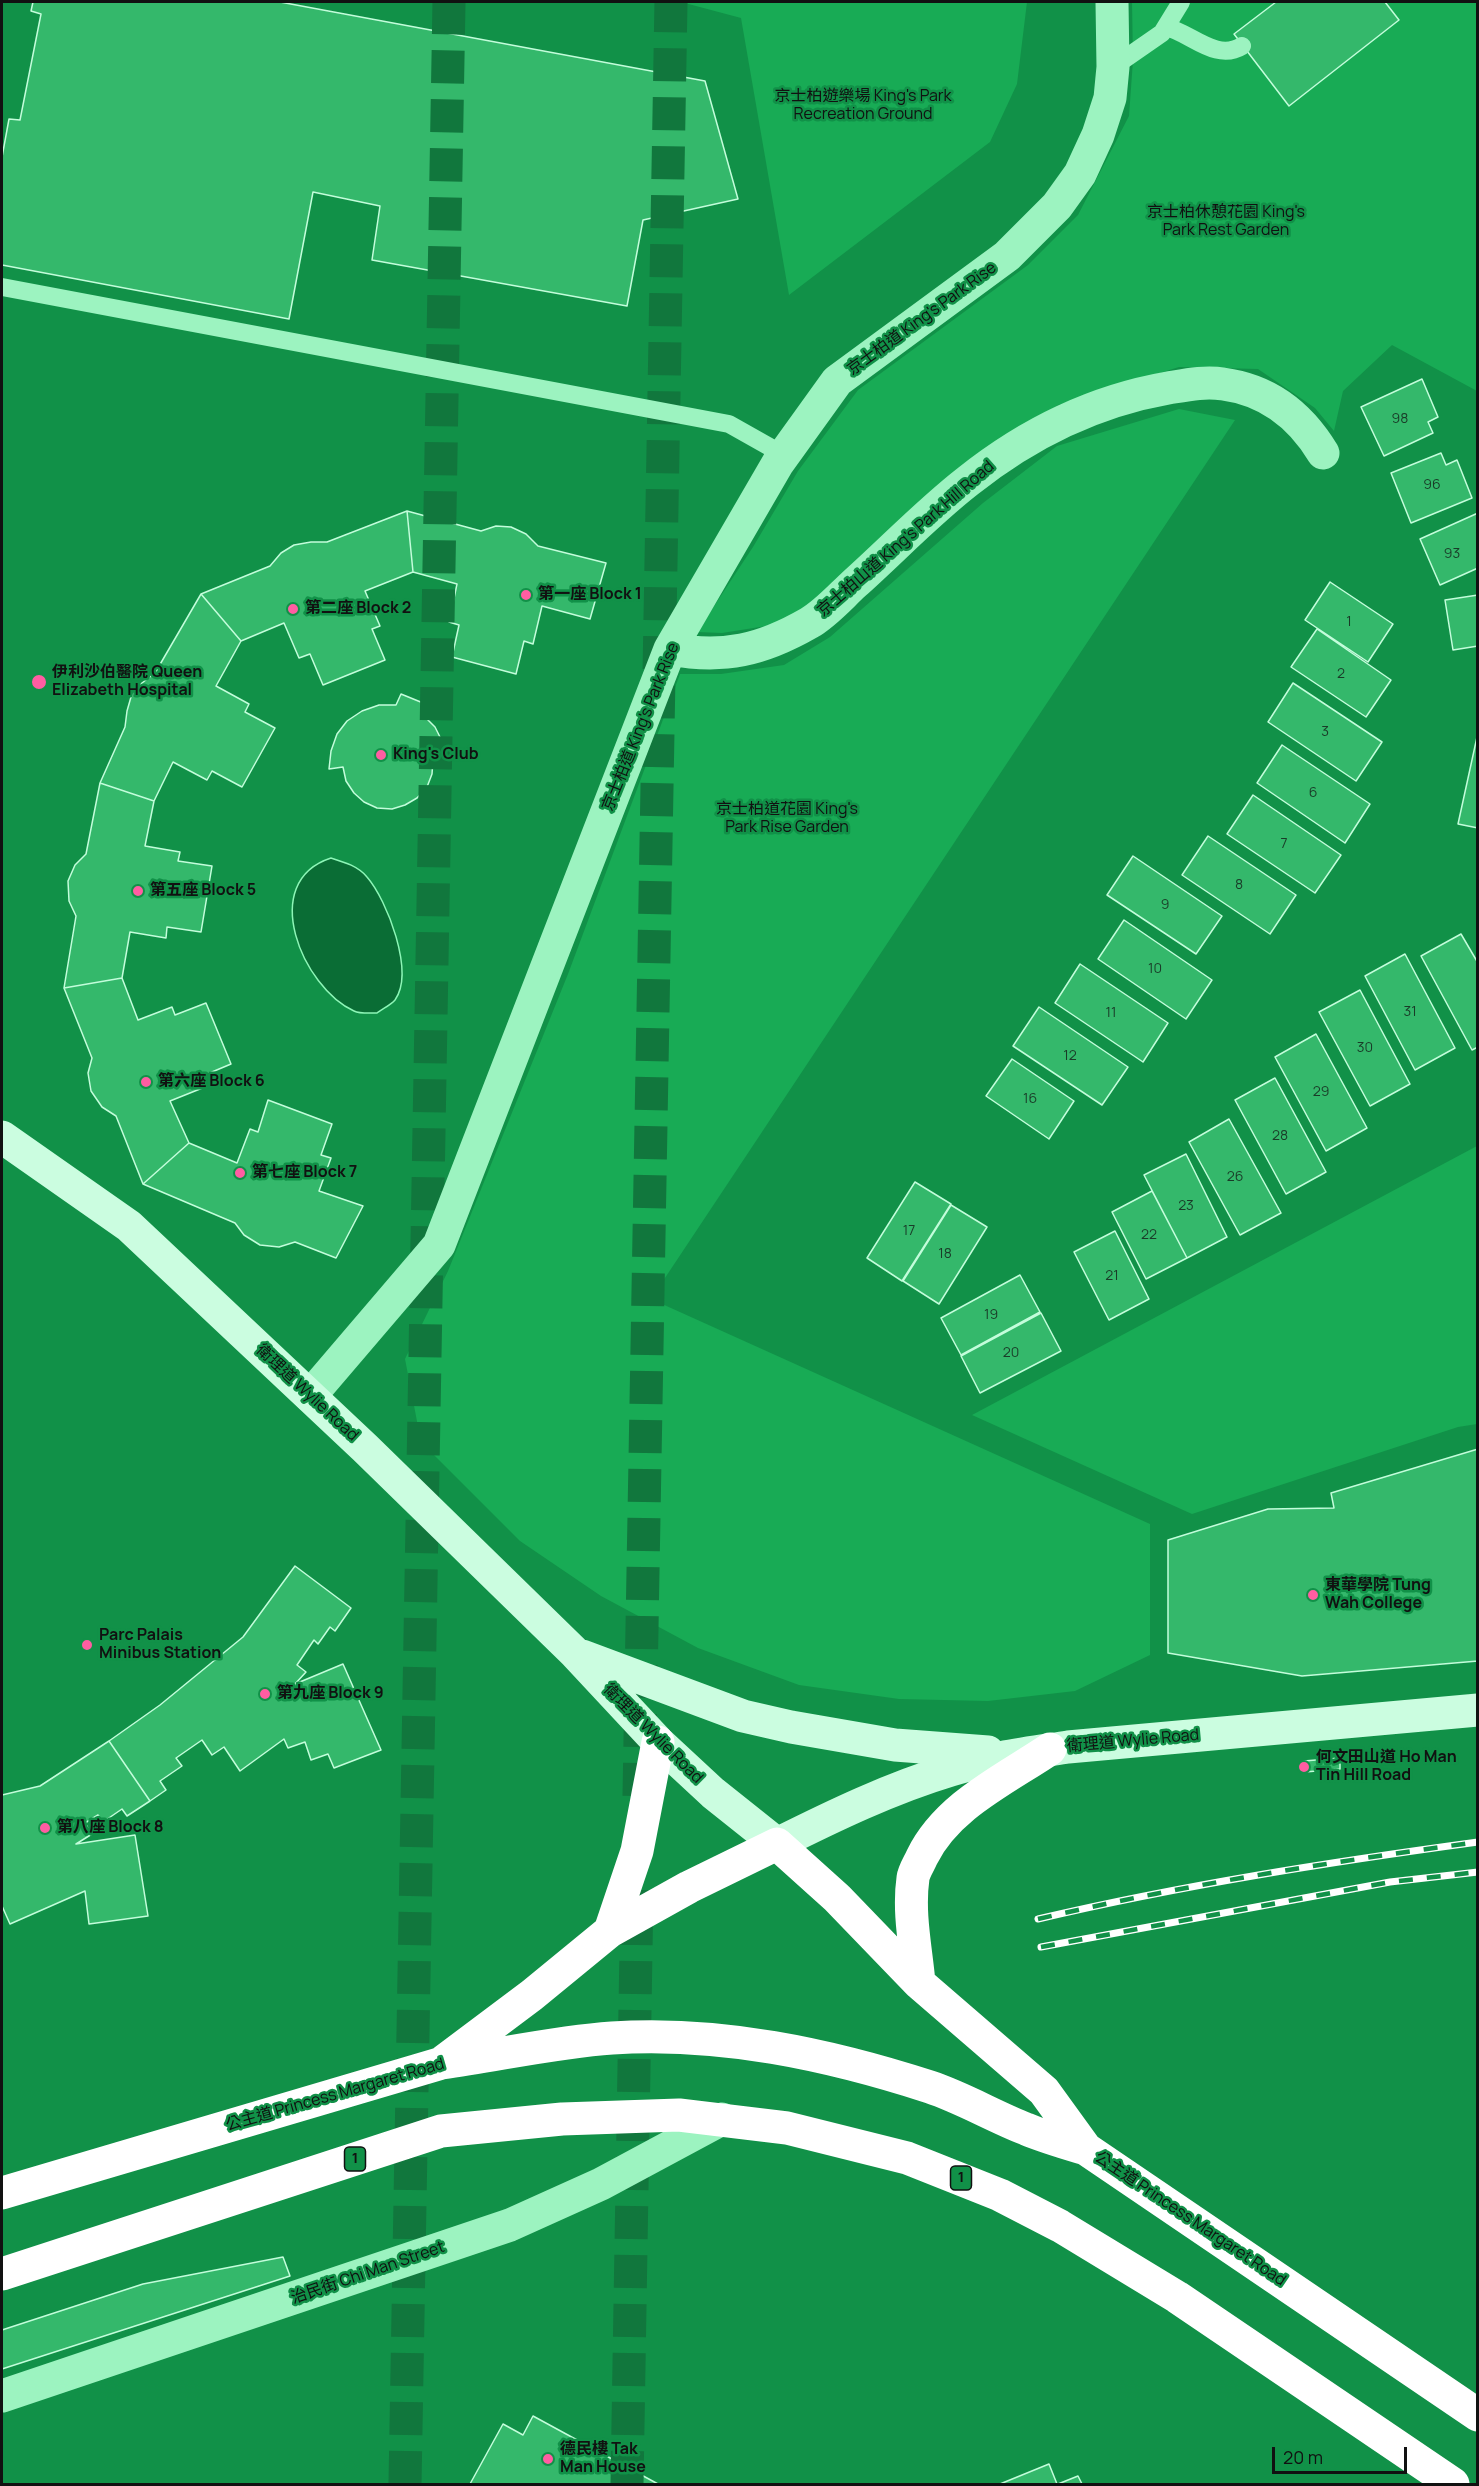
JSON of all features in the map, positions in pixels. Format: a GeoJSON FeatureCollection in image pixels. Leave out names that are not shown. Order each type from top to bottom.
{"type":"FeatureCollection","features":[{"type":"Feature","properties":{"kind":"highway"},"geometry":{"type":"LineString","coordinates":[[610,1931],[637,1851],[658,1742]]}},
{"type":"Feature","properties":{"kind":"highway"},"geometry":{"type":"LineString","coordinates":[[919,1983],[910,1908],[913,1875],[927,1846],[940,1827],[968,1803],[1050,1749]]}},
{"type":"Feature","properties":{"kind":"highway"},"geometry":{"type":"LineString","coordinates":[[442,2063],[532,1995],[610,1931],[689,1887],[777,1844],[837,1899],[919,1983],[1044,2091],[1086,2149]]}},
{"type":"Feature","properties":{"kind":"highway","name":"公主道 Princess Margaret Road"},"geometry":{"type":"LineString","coordinates":[[2,2193],[442,2063],[505,2054],[542,2045],[613,2038],[676,2038],[740,2043],[808,2054],[870,2069],[932,2088],[1024,2128],[1086,2149],[1478,2415]]}},
{"type":"Feature","properties":{"kind":"highway","name":"1"},"geometry":{"type":"LineString","coordinates":[[2,2274],[441,2131],[562,2119],[680,2115],[787,2128],[907,2158],[1000,2195],[1060,2226],[1177,2297],[1453,2484]]}},
{"type":"Feature","properties":{"kind":"street","name":"京士柏道 King's Park Rise"},"geometry":{"type":"LineString","coordinates":[[310,1396],[439,1245],[670,649],[784,455],[837,381],[1007,256],[1057,207],[1080,174],[1098,135],[1110,98],[1113,68],[1112,2]]}},
{"type":"Feature","properties":{"kind":"street","name":"京士柏山道 King's Park Hill Road"},"geometry":{"type":"LineString","coordinates":[[670,649],[718,654],[767,645],[812,622],[967,481],[1008,451],[1052,426],[1097,406],[1146,392],[1196,384],[1222,383],[1246,389],[1270,399],[1292,413],[1310,431],[1323,453]]}},
{"type":"Feature","properties":{"kind":"street","name":"衛理道 Wylie Road"},"geometry":{"type":"LineString","coordinates":[[2,1137],[129,1226],[310,1396],[575,1653],[658,1742],[712,1793],[777,1844],[839,1813],[950,1770],[1018,1754],[1050,1749],[1478,1710]]}},
{"type":"Feature","properties":{"kind":"street"},"geometry":{"type":"LineString","coordinates":[[575,1653],[743,1716],[791,1727],[895,1745],[1018,1754]]}},
{"type":"Feature","properties":{"kind":"street","name":"治民街 Chi Man Street"},"geometry":{"type":"LineString","coordinates":[[2,2396],[510,2225],[601,2184],[722,2119]]}},
{"type":"Feature","properties":{"kind":"lane"},"geometry":{"type":"LineString","coordinates":[[1113,68],[1162,33],[1181,2]]}},
{"type":"Feature","properties":{"kind":"lane"},"geometry":{"type":"LineString","coordinates":[[1166,27],[1176,29],[1211,48],[1228,52],[1242,46]]}},
{"type":"Feature","properties":{"kind":"lane"},"geometry":{"type":"LineString","coordinates":[[2,288],[729,424],[784,455]]}},
{"type":"Feature","properties":{"kind":"green space","name":"京士柏遊樂場 King's Park Recreation Ground"},"geometry":{"type":"Polygon","coordinates":[[[681,2],[1027,2],[1017,84],[990,142],[789,295],[741,18],[681,2]]]}},
{"type":"Feature","properties":{"kind":"green space","name":"京士柏休憩花園 King's Park Rest Garden"},"geometry":{"type":"Polygon","coordinates":[[[1132,2],[1477,2],[1477,391],[1392,345],[1343,391],[1334,431],[1315,408],[1258,369],[1179,367],[1058,405],[962,468],[832,596],[785,623],[722,633],[697,632],[753,547],[798,471],[858,390],[1028,265],[1078,215],[1129,116],[1133,60],[1132,2]]]}},
{"type":"Feature","properties":{"kind":"green space","name":"京士柏道花園 King's Park Rise Garden"},"geometry":{"type":"Polygon","coordinates":[[[1179,409],[1235,420],[651,1299],[1150,1524],[1150,1655],[1075,1691],[988,1701],[899,1699],[799,1685],[698,1648],[601,1596],[520,1541],[421,1442],[405,1359],[448,1271],[568,974],[680,674],[721,674],[784,665],[830,637],[983,503],[1057,446],[1179,409]]]}},
{"type":"Feature","properties":{"kind":"green space"},"geometry":{"type":"Polygon","coordinates":[[[1477,1146],[1477,1424],[1458,1427],[1192,1514],[972,1415],[1477,1146]]]}},
{"type":"Feature","properties":{"kind":"shaded area"},"geometry":{"type":"Polygon","coordinates":[[[331,858],[355,867],[367,877],[383,902],[396,937],[402,972],[400,988],[395,1000],[377,1013],[356,1012],[335,999],[318,981],[305,959],[296,935],[292,911],[296,889],[309,871],[331,858]]]}},
{"type":"Feature","properties":{"kind":"building"},"geometry":{"type":"Polygon","coordinates":[[[33,2],[280,2],[705,81],[738,199],[643,220],[627,306],[372,260],[380,206],[313,192],[289,319],[2,265],[2,157],[9,119],[20,120],[41,14],[31,11],[33,2]]]}},
{"type":"Feature","properties":{"kind":"building"},"geometry":{"type":"Polygon","coordinates":[[[1276,2],[1385,2],[1399,20],[1289,106],[1234,34],[1276,2]]]}},
{"type":"Feature","properties":{"kind":"building"},"geometry":{"type":"Polygon","coordinates":[[[1422,379],[1438,417],[1428,422],[1433,433],[1384,456],[1361,407],[1422,379]]]}},
{"type":"Feature","properties":{"kind":"building"},"geometry":{"type":"Polygon","coordinates":[[[1441,453],[1446,465],[1457,460],[1472,498],[1411,523],[1391,473],[1441,453]]]}},
{"type":"Feature","properties":{"kind":"building","name":"第一座 Block 1"},"geometry":{"type":"Polygon","coordinates":[[[407,511],[481,531],[496,526],[511,527],[526,534],[538,546],[606,563],[590,619],[542,606],[533,644],[524,641],[516,674],[452,657],[459,625],[449,622],[457,584],[413,572],[407,511]]]}},
{"type":"Feature","properties":{"kind":"building","name":"第二座 Block 2"},"geometry":{"type":"Polygon","coordinates":[[[407,511],[413,572],[365,591],[380,626],[372,629],[385,660],[323,685],[310,654],[299,658],[284,623],[241,641],[201,594],[270,566],[281,553],[294,545],[327,542],[407,511]]]}},
{"type":"Feature","properties":{"kind":"building"},"geometry":{"type":"Polygon","coordinates":[[[1478,513],[1478,568],[1440,585],[1420,539],[1478,513]]]}},
{"type":"Feature","properties":{"kind":"building"},"geometry":{"type":"Polygon","coordinates":[[[1330,582],[1393,624],[1368,662],[1305,620],[1330,582]]]}},
{"type":"Feature","properties":{"kind":"building"},"geometry":{"type":"Polygon","coordinates":[[[201,594],[241,641],[216,686],[249,704],[245,712],[275,728],[242,787],[212,771],[207,780],[173,762],[154,801],[100,783],[125,727],[131,697],[142,683],[155,673],[201,594]]]}},
{"type":"Feature","properties":{"kind":"building"},"geometry":{"type":"Polygon","coordinates":[[[1478,595],[1478,646],[1453,650],[1445,600],[1478,595]]]}},
{"type":"Feature","properties":{"kind":"building"},"geometry":{"type":"Polygon","coordinates":[[[1317,629],[1391,680],[1366,717],[1291,667],[1317,629]]]}},
{"type":"Feature","properties":{"kind":"building"},"geometry":{"type":"Polygon","coordinates":[[[1293,683],[1382,742],[1356,781],[1268,722],[1293,683]]]}},
{"type":"Feature","properties":{"kind":"building","name":"King's Club"},"geometry":{"type":"Polygon","coordinates":[[[401,694],[428,705],[424,716],[435,727],[442,741],[430,746],[433,760],[432,774],[427,787],[417,798],[392,809],[377,808],[364,802],[354,793],[346,781],[343,767],[329,769],[331,751],[337,734],[347,721],[362,711],[379,705],[396,705],[401,694]]]}},
{"type":"Feature","properties":{"kind":"building"},"geometry":{"type":"Polygon","coordinates":[[[1478,737],[1478,828],[1458,824],[1478,737]]]}},
{"type":"Feature","properties":{"kind":"building"},"geometry":{"type":"Polygon","coordinates":[[[1282,745],[1370,804],[1345,843],[1257,783],[1282,745]]]}},
{"type":"Feature","properties":{"kind":"building","name":"第五座 Block 5"},"geometry":{"type":"Polygon","coordinates":[[[100,783],[154,801],[145,846],[180,852],[178,861],[212,866],[201,932],[167,927],[166,938],[130,932],[122,978],[64,988],[76,916],[69,901],[68,881],[75,865],[86,854],[100,783]]]}},
{"type":"Feature","properties":{"kind":"building"},"geometry":{"type":"Polygon","coordinates":[[[1253,795],[1341,855],[1315,893],[1227,834],[1253,795]]]}},
{"type":"Feature","properties":{"kind":"building"},"geometry":{"type":"Polygon","coordinates":[[[1208,836],[1296,895],[1270,934],[1182,875],[1208,836]]]}},
{"type":"Feature","properties":{"kind":"building"},"geometry":{"type":"Polygon","coordinates":[[[1133,856],[1222,916],[1196,954],[1107,895],[1133,856]]]}},
{"type":"Feature","properties":{"kind":"building"},"geometry":{"type":"Polygon","coordinates":[[[1124,920],[1212,980],[1186,1019],[1098,959],[1124,920]]]}},
{"type":"Feature","properties":{"kind":"building"},"geometry":{"type":"Polygon","coordinates":[[[1461,934],[1478,963],[1478,1047],[1472,1050],[1421,956],[1461,934]]]}},
{"type":"Feature","properties":{"kind":"building"},"geometry":{"type":"Polygon","coordinates":[[[1405,954],[1455,1048],[1415,1070],[1365,976],[1405,954]]]}},
{"type":"Feature","properties":{"kind":"building"},"geometry":{"type":"Polygon","coordinates":[[[1080,964],[1168,1023],[1143,1062],[1055,1003],[1080,964]]]}},
{"type":"Feature","properties":{"kind":"building","name":"第六座 Block 6"},"geometry":{"type":"Polygon","coordinates":[[[122,978],[138,1020],[172,1007],[175,1015],[206,1003],[231,1064],[200,1077],[205,1087],[170,1101],[189,1143],[143,1184],[116,1116],[102,1107],[91,1091],[88,1073],[92,1058],[64,988],[122,978]]]}},
{"type":"Feature","properties":{"kind":"building"},"geometry":{"type":"Polygon","coordinates":[[[1360,990],[1410,1084],[1370,1106],[1319,1012],[1360,990]]]}},
{"type":"Feature","properties":{"kind":"building"},"geometry":{"type":"Polygon","coordinates":[[[1039,1007],[1128,1067],[1102,1105],[1013,1046],[1039,1007]]]}},
{"type":"Feature","properties":{"kind":"building"},"geometry":{"type":"Polygon","coordinates":[[[1316,1034],[1367,1128],[1326,1151],[1275,1057],[1316,1034]]]}},
{"type":"Feature","properties":{"kind":"building"},"geometry":{"type":"Polygon","coordinates":[[[1012,1059],[1074,1101],[1049,1139],[986,1096],[1012,1059]]]}},
{"type":"Feature","properties":{"kind":"building"},"geometry":{"type":"Polygon","coordinates":[[[1275,1078],[1326,1172],[1286,1194],[1235,1100],[1275,1078]]]}},
{"type":"Feature","properties":{"kind":"building","name":"第七座 Block 7"},"geometry":{"type":"Polygon","coordinates":[[[268,1100],[332,1124],[321,1155],[331,1158],[319,1191],[363,1206],[336,1258],[295,1242],[279,1247],[260,1245],[244,1235],[235,1223],[143,1184],[189,1143],[237,1163],[250,1129],[258,1132],[268,1100]]]}},
{"type":"Feature","properties":{"kind":"building"},"geometry":{"type":"Polygon","coordinates":[[[1229,1119],[1281,1213],[1240,1235],[1189,1142],[1229,1119]]]}},
{"type":"Feature","properties":{"kind":"building"},"geometry":{"type":"Polygon","coordinates":[[[1186,1154],[1227,1237],[1187,1258],[1144,1175],[1186,1154]]]}},
{"type":"Feature","properties":{"kind":"building"},"geometry":{"type":"Polygon","coordinates":[[[915,1182],[951,1204],[902,1281],[867,1258],[915,1182]]]}},
{"type":"Feature","properties":{"kind":"building"},"geometry":{"type":"Polygon","coordinates":[[[1152,1191],[1187,1258],[1146,1279],[1112,1212],[1152,1191]]]}},
{"type":"Feature","properties":{"kind":"building"},"geometry":{"type":"Polygon","coordinates":[[[951,1205],[987,1227],[939,1304],[903,1281],[951,1205]]]}},
{"type":"Feature","properties":{"kind":"building"},"geometry":{"type":"Polygon","coordinates":[[[1115,1231],[1149,1299],[1109,1320],[1074,1252],[1115,1231]]]}},
{"type":"Feature","properties":{"kind":"building"},"geometry":{"type":"Polygon","coordinates":[[[1020,1275],[1040,1312],[961,1355],[941,1318],[1020,1275]]]}},
{"type":"Feature","properties":{"kind":"building"},"geometry":{"type":"Polygon","coordinates":[[[1041,1313],[1061,1351],[980,1393],[961,1356],[1041,1313]]]}},
{"type":"Feature","properties":{"kind":"building","name":"東華學院 Tung Wah College"},"geometry":{"type":"Polygon","coordinates":[[[1478,1449],[1478,1661],[1302,1676],[1168,1653],[1168,1540],[1268,1509],[1334,1508],[1331,1493],[1478,1449]]]}},
{"type":"Feature","properties":{"kind":"building","name":"第九座 Block 9"},"geometry":{"type":"Polygon","coordinates":[[[295,1566],[351,1608],[335,1631],[330,1627],[318,1644],[314,1640],[297,1665],[306,1672],[295,1684],[343,1664],[381,1750],[334,1768],[328,1754],[311,1760],[305,1742],[288,1748],[284,1739],[240,1771],[224,1747],[212,1755],[202,1740],[176,1758],[182,1766],[160,1781],[166,1790],[150,1801],[109,1741],[160,1705],[243,1637],[295,1566]]]}},
{"type":"Feature","properties":{"kind":"building","name":"第八座 Block 8"},"geometry":{"type":"Polygon","coordinates":[[[109,1741],[150,1801],[127,1816],[122,1809],[103,1822],[98,1815],[85,1823],[92,1834],[76,1844],[135,1835],[148,1916],[89,1924],[85,1891],[10,1924],[2,1906],[2,1795],[40,1786],[109,1741]]]}},
{"type":"Feature","properties":{"kind":"building"},"geometry":{"type":"Polygon","coordinates":[[[1340,1758],[1340,1769],[1305,1772],[1304,1761],[1340,1758]]]}},
{"type":"Feature","properties":{"kind":"building"},"geometry":{"type":"Polygon","coordinates":[[[283,2257],[290,2276],[2,2369],[2,2330],[143,2284],[283,2257]]]}},
{"type":"Feature","properties":{"kind":"building","name":"德民樓 Tak Man House"},"geometry":{"type":"Polygon","coordinates":[[[533,2416],[658,2484],[470,2484],[503,2424],[523,2435],[533,2416]]]}},
{"type":"Feature","properties":{"kind":"building"},"geometry":{"type":"Polygon","coordinates":[[[1049,2464],[1057,2484],[1000,2484],[1049,2464]]]}},
{"type":"Feature","properties":{"kind":"building"},"geometry":{"type":"Polygon","coordinates":[[[1078,2476],[1082,2484],[1058,2484],[1078,2476]]]}},
{"type":"Feature","properties":{"kind":"tunnel"},"geometry":{"type":"LineString","coordinates":[[405,2484],[449,2]]}},
{"type":"Feature","properties":{"kind":"tunnel"},"geometry":{"type":"LineString","coordinates":[[639,1796],[671,2]]}},
{"type":"Feature","properties":{"kind":"tunnel"},"geometry":{"type":"LineString","coordinates":[[627,2484],[637,1890]]}},
{"type":"Feature","properties":{"kind":"railway"},"geometry":{"type":"LineString","coordinates":[[1038,1919],[1147,1895],[1257,1875],[1478,1842]]}},
{"type":"Feature","properties":{"kind":"railway"},"geometry":{"type":"LineString","coordinates":[[1041,1947],[1390,1882],[1478,1872]]}},
{"type":"Feature","properties":{"kind":"place","name":"第一座 Block 1"},"geometry":{"type":"Point","coordinates":[526,595]}},
{"type":"Feature","properties":{"kind":"place","name":"第二座 Block 2"},"geometry":{"type":"Point","coordinates":[293,609]}},
{"type":"Feature","properties":{"kind":"place","name":"伊利沙伯醫院 Queen Elizabeth Hospital"},"geometry":{"type":"Point","coordinates":[39,682]}},
{"type":"Feature","properties":{"kind":"place","name":"King's Club"},"geometry":{"type":"Point","coordinates":[381,755]}},
{"type":"Feature","properties":{"kind":"place","name":"第五座 Block 5"},"geometry":{"type":"Point","coordinates":[138,891]}},
{"type":"Feature","properties":{"kind":"place","name":"第六座 Block 6"},"geometry":{"type":"Point","coordinates":[146,1082]}},
{"type":"Feature","properties":{"kind":"place","name":"第七座 Block 7"},"geometry":{"type":"Point","coordinates":[240,1173]}},
{"type":"Feature","properties":{"kind":"place","name":"東華學院 Tung Wah College"},"geometry":{"type":"Point","coordinates":[1313,1595]}},
{"type":"Feature","properties":{"kind":"place","name":"Parc Palais Minibus Station"},"geometry":{"type":"Point","coordinates":[87,1645]}},
{"type":"Feature","properties":{"kind":"place","name":"第九座 Block 9"},"geometry":{"type":"Point","coordinates":[265,1694]}},
{"type":"Feature","properties":{"kind":"place","name":"何文田山道 Ho Man Tin Hill Road"},"geometry":{"type":"Point","coordinates":[1304,1767]}},
{"type":"Feature","properties":{"kind":"place","name":"第八座 Block 8"},"geometry":{"type":"Point","coordinates":[45,1828]}},
{"type":"Feature","properties":{"kind":"place","name":"德民樓 Tak Man House"},"geometry":{"type":"Point","coordinates":[548,2459]}}]}
